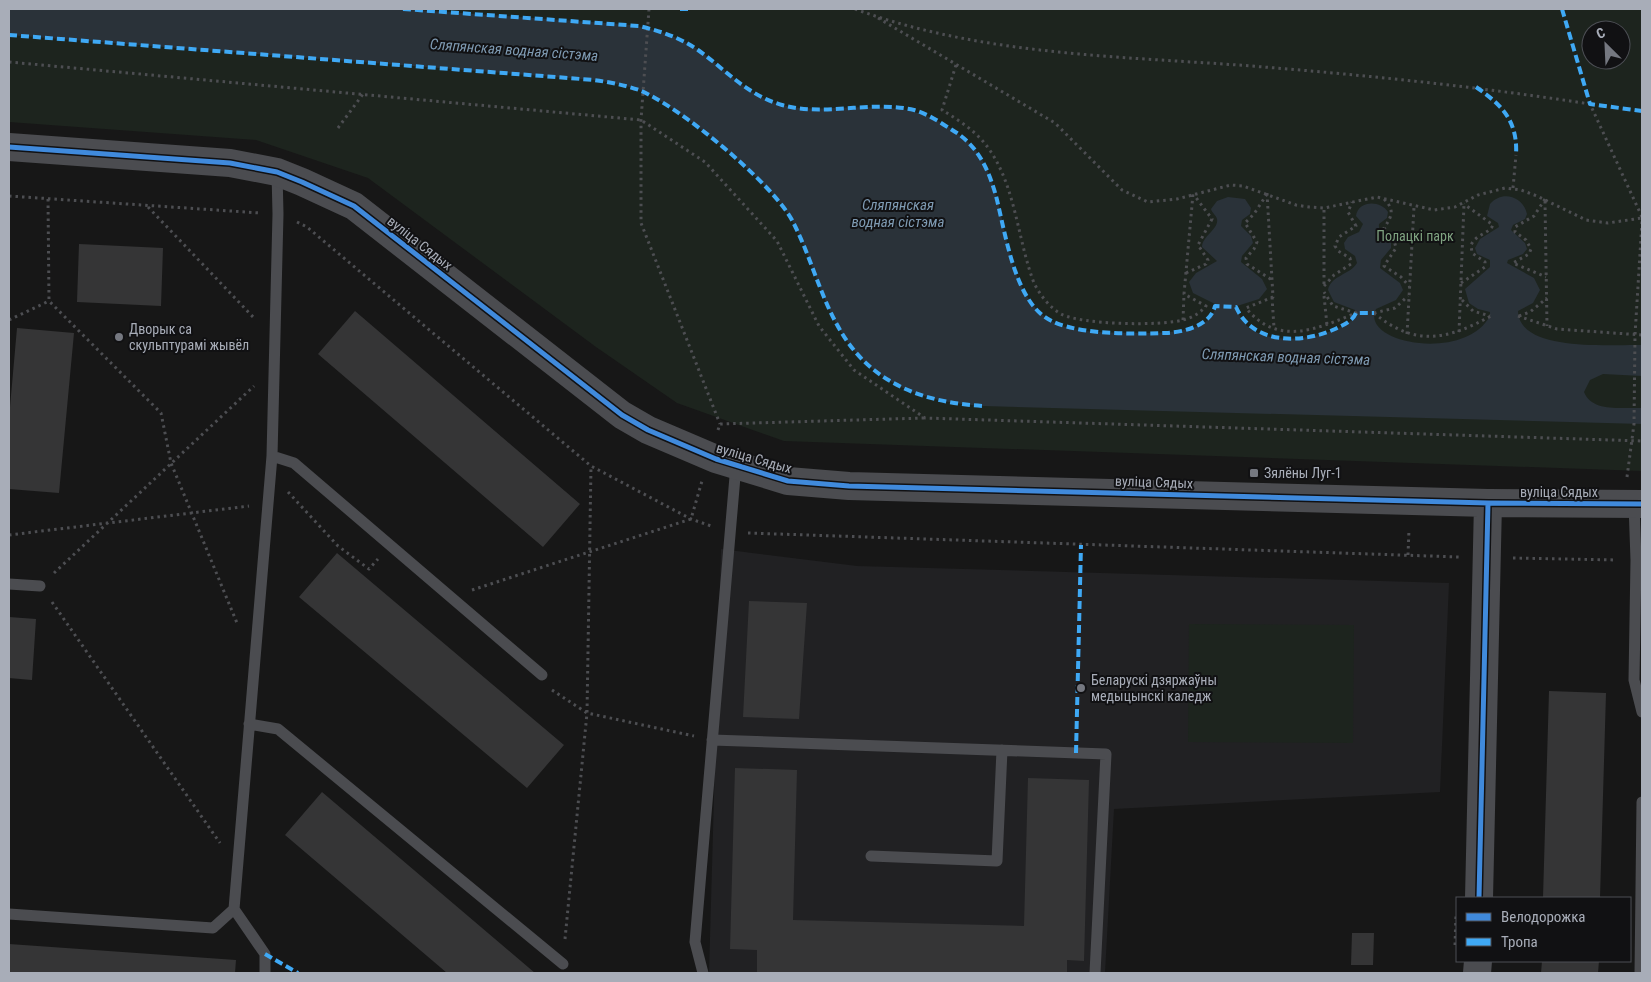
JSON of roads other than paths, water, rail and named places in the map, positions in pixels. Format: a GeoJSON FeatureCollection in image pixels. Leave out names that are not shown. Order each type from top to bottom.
{"type":"FeatureCollection","features":[{"type":"Feature","properties":{"kind":"street","name":"вуліца Сядых"},"geometry":{"type":"LineString","coordinates":[[9,147],[230,163],[277,172],[354,206],[622,415],[648,430],[709,457],[788,480],[850,486],[1488,503],[1634,496]]}},
{"type":"Feature","properties":{"kind":"street"},"geometry":{"type":"LineString","coordinates":[[1479,897],[1488,503]]}},
{"type":"Feature","properties":{"kind":"lane"},"geometry":{"type":"LineString","coordinates":[[265,973],[265,954],[234,909],[272,456],[278,214],[277,172]]}},
{"type":"Feature","properties":{"kind":"lane"},"geometry":{"type":"LineString","coordinates":[[272,456],[294,463],[542,675]]}},
{"type":"Feature","properties":{"kind":"lane"},"geometry":{"type":"LineString","coordinates":[[703,973],[695,942],[736,464]]}},
{"type":"Feature","properties":{"kind":"lane"},"geometry":{"type":"LineString","coordinates":[[1634,496],[1636,560],[1639,579],[1634,680],[1642,712]]}},
{"type":"Feature","properties":{"kind":"lane"},"geometry":{"type":"LineString","coordinates":[[9,584],[40,586]]}},
{"type":"Feature","properties":{"kind":"lane"},"geometry":{"type":"LineString","coordinates":[[249,724],[278,728],[562,964]]}},
{"type":"Feature","properties":{"kind":"lane"},"geometry":{"type":"LineString","coordinates":[[712,740],[1106,754],[1094,973]]}},
{"type":"Feature","properties":{"kind":"lane"},"geometry":{"type":"LineString","coordinates":[[871,856],[997,861],[1002,750]]}},
{"type":"Feature","properties":{"kind":"lane"},"geometry":{"type":"LineString","coordinates":[[1640,973],[1642,802]]}},
{"type":"Feature","properties":{"kind":"lane"},"geometry":{"type":"LineString","coordinates":[[9,914],[213,928],[234,909]]}},
{"type":"Feature","properties":{"kind":"water","name":"Сляпянская водная сістэма"},"geometry":{"type":"Polygon","coordinates":[[[9,9],[403,9],[622,24],[661,32],[697,49],[747,89],[769,101],[800,108],[869,107],[903,110],[919,113],[951,129],[974,148],[987,169],[998,202],[1011,258],[1017,277],[1026,294],[1037,309],[1051,321],[1069,328],[1088,331],[1149,333],[1178,331],[1190,329],[1208,320],[1213,313],[1215,304],[1193,293],[1189,282],[1196,273],[1217,261],[1202,247],[1205,239],[1217,223],[1217,219],[1211,209],[1217,201],[1228,197],[1245,199],[1251,208],[1250,214],[1242,220],[1241,226],[1251,236],[1253,243],[1242,256],[1241,262],[1262,279],[1267,289],[1259,299],[1237,306],[1243,321],[1254,331],[1270,337],[1288,339],[1308,337],[1326,333],[1354,318],[1355,310],[1334,302],[1328,290],[1333,281],[1357,263],[1355,256],[1345,249],[1344,243],[1348,237],[1359,232],[1363,224],[1356,216],[1361,207],[1370,203],[1380,205],[1388,212],[1387,218],[1379,224],[1379,228],[1381,233],[1391,243],[1391,248],[1381,260],[1380,268],[1400,283],[1403,290],[1396,300],[1376,309],[1375,321],[1383,331],[1398,339],[1417,343],[1459,340],[1477,331],[1490,316],[1490,312],[1478,309],[1469,303],[1465,289],[1490,267],[1490,260],[1477,254],[1475,248],[1480,239],[1499,227],[1498,223],[1487,216],[1490,204],[1500,197],[1512,197],[1521,203],[1527,214],[1525,219],[1513,225],[1511,230],[1525,243],[1527,249],[1523,254],[1508,260],[1507,263],[1534,278],[1540,290],[1533,303],[1518,311],[1522,324],[1534,334],[1550,340],[1590,345],[1642,345],[1642,376],[1603,374],[1590,380],[1584,392],[1588,399],[1601,406],[1609,408],[1642,408],[1642,424],[984,406],[962,404],[921,395],[901,387],[884,377],[867,364],[853,349],[833,317],[793,222],[783,206],[767,188],[724,148],[700,129],[677,112],[639,90],[594,80],[9,35],[9,9]]]}},
{"type":"Feature","properties":{"kind":"place","name":"Дворык са скульптурамі жывёл"},"geometry":{"type":"Point","coordinates":[119,337]}},
{"type":"Feature","properties":{"kind":"place","name":"Зялёны Луг-1"},"geometry":{"type":"Point","coordinates":[1254,473]}},
{"type":"Feature","properties":{"kind":"place","name":"Беларускі дзяржаўны медыцынскі каледж"},"geometry":{"type":"Point","coordinates":[1081,688]}},
{"type":"Feature","properties":{"kind":"park label","name":"Полацкі парк"},"geometry":{"type":"Point","coordinates":[1415,236]}}]}
